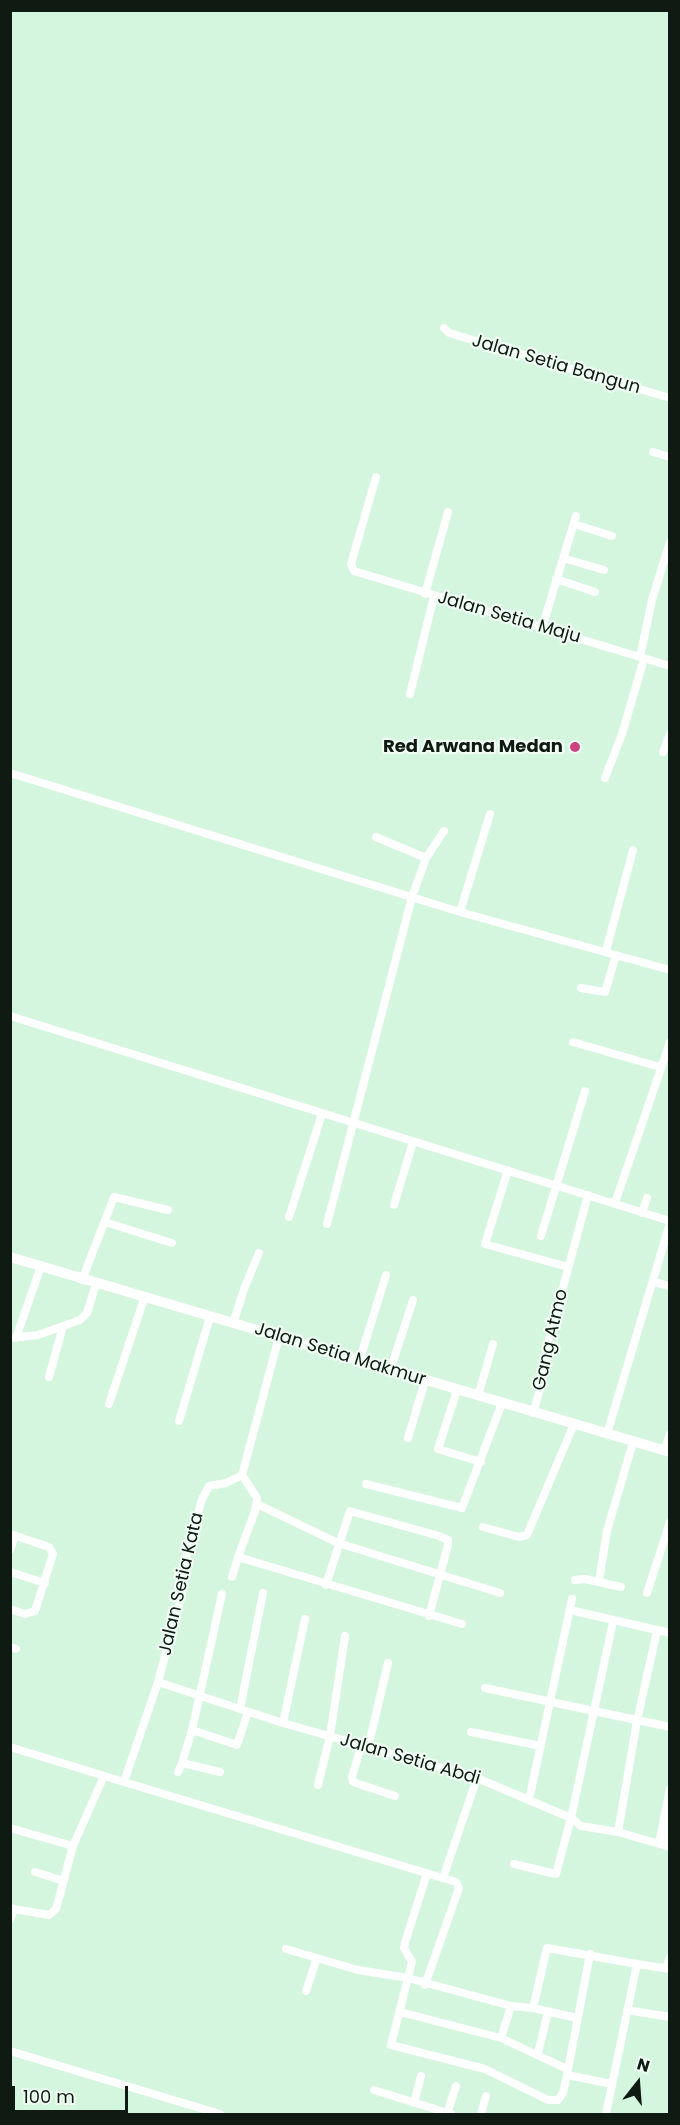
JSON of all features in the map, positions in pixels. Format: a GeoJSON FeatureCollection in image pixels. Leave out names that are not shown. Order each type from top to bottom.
{"type":"FeatureCollection","features":[{"type":"Feature","properties":{"kind":"main road","name":"Jalan Setia Makmur"},"geometry":{"type":"LineString","coordinates":[[10,1257],[144,1299],[279,1336],[359,1362],[667,1452]]}},
{"type":"Feature","properties":{"kind":"street","name":"Jalan Setia Bangun"},"geometry":{"type":"LineString","coordinates":[[444,328],[449,333],[669,398]]}},
{"type":"Feature","properties":{"kind":"street"},"geometry":{"type":"LineString","coordinates":[[653,452],[669,457]]}},
{"type":"Feature","properties":{"kind":"street","name":"Jalan Setia Maju"},"geometry":{"type":"LineString","coordinates":[[375,477],[351,567],[363,575],[669,666]]}},
{"type":"Feature","properties":{"kind":"street"},"geometry":{"type":"LineString","coordinates":[[410,694],[448,512]]}},
{"type":"Feature","properties":{"kind":"street"},"geometry":{"type":"LineString","coordinates":[[542,628],[575,520],[612,536]]}},
{"type":"Feature","properties":{"kind":"street"},"geometry":{"type":"LineString","coordinates":[[605,778],[622,734],[642,658],[652,600],[669,542]]}},
{"type":"Feature","properties":{"kind":"street"},"geometry":{"type":"LineString","coordinates":[[563,558],[604,570]]}},
{"type":"Feature","properties":{"kind":"street"},"geometry":{"type":"LineString","coordinates":[[556,579],[595,592]]}},
{"type":"Feature","properties":{"kind":"street"},"geometry":{"type":"LineString","coordinates":[[663,752],[669,735]]}},
{"type":"Feature","properties":{"kind":"street"},"geometry":{"type":"LineString","coordinates":[[10,773],[460,912],[669,970]]}},
{"type":"Feature","properties":{"kind":"street"},"geometry":{"type":"LineString","coordinates":[[460,912],[490,814]]}},
{"type":"Feature","properties":{"kind":"street"},"geometry":{"type":"LineString","coordinates":[[327,1224],[412,897],[426,858],[444,831]]}},
{"type":"Feature","properties":{"kind":"street"},"geometry":{"type":"LineString","coordinates":[[376,837],[426,858]]}},
{"type":"Feature","properties":{"kind":"street"},"geometry":{"type":"LineString","coordinates":[[606,951],[633,850]]}},
{"type":"Feature","properties":{"kind":"street"},"geometry":{"type":"LineString","coordinates":[[581,988],[604,993],[616,955]]}},
{"type":"Feature","properties":{"kind":"street"},"geometry":{"type":"LineString","coordinates":[[10,1016],[615,1203],[669,1222],[607,1434]]}},
{"type":"Feature","properties":{"kind":"street"},"geometry":{"type":"LineString","coordinates":[[573,1042],[660,1067]]}},
{"type":"Feature","properties":{"kind":"street"},"geometry":{"type":"LineString","coordinates":[[615,1203],[669,1042]]}},
{"type":"Feature","properties":{"kind":"street"},"geometry":{"type":"LineString","coordinates":[[541,1236],[585,1091]]}},
{"type":"Feature","properties":{"kind":"street"},"geometry":{"type":"LineString","coordinates":[[289,1217],[322,1114]]}},
{"type":"Feature","properties":{"kind":"street"},"geometry":{"type":"LineString","coordinates":[[394,1205],[413,1142]]}},
{"type":"Feature","properties":{"kind":"street"},"geometry":{"type":"LineString","coordinates":[[508,1170],[485,1244],[568,1267]]}},
{"type":"Feature","properties":{"kind":"street","name":"Gang Atmo"},"geometry":{"type":"LineString","coordinates":[[533,1413],[542,1382],[546,1350],[588,1195]]}},
{"type":"Feature","properties":{"kind":"street"},"geometry":{"type":"LineString","coordinates":[[82,1280],[116,1196],[168,1210]]}},
{"type":"Feature","properties":{"kind":"street"},"geometry":{"type":"LineString","coordinates":[[642,1213],[647,1198]]}},
{"type":"Feature","properties":{"kind":"street"},"geometry":{"type":"LineString","coordinates":[[105,1222],[172,1243]]}},
{"type":"Feature","properties":{"kind":"street"},"geometry":{"type":"LineString","coordinates":[[233,1324],[259,1253]]}},
{"type":"Feature","properties":{"kind":"street"},"geometry":{"type":"LineString","coordinates":[[41,1266],[13,1338],[38,1335],[80,1320],[87,1313],[96,1284]]}},
{"type":"Feature","properties":{"kind":"street"},"geometry":{"type":"LineString","coordinates":[[359,1362],[386,1275]]}},
{"type":"Feature","properties":{"kind":"street"},"geometry":{"type":"LineString","coordinates":[[653,1282],[669,1286]]}},
{"type":"Feature","properties":{"kind":"street"},"geometry":{"type":"LineString","coordinates":[[109,1404],[144,1299]]}},
{"type":"Feature","properties":{"kind":"street"},"geometry":{"type":"LineString","coordinates":[[390,1371],[413,1300]]}},
{"type":"Feature","properties":{"kind":"street"},"geometry":{"type":"LineString","coordinates":[[179,1421],[210,1317]]}},
{"type":"Feature","properties":{"kind":"street"},"geometry":{"type":"LineString","coordinates":[[49,1377],[63,1326]]}},
{"type":"Feature","properties":{"kind":"street"},"geometry":{"type":"LineString","coordinates":[[232,1577],[256,1504],[255,1492],[243,1475],[279,1336]]}},
{"type":"Feature","properties":{"kind":"street"},"geometry":{"type":"LineString","coordinates":[[478,1396],[493,1344]]}},
{"type":"Feature","properties":{"kind":"street"},"geometry":{"type":"LineString","coordinates":[[408,1438],[425,1381]]}},
{"type":"Feature","properties":{"kind":"street"},"geometry":{"type":"LineString","coordinates":[[457,1390],[438,1449],[481,1462]]}},
{"type":"Feature","properties":{"kind":"street"},"geometry":{"type":"LineString","coordinates":[[366,1484],[462,1508],[502,1403]]}},
{"type":"Feature","properties":{"kind":"street"},"geometry":{"type":"LineString","coordinates":[[483,1527],[519,1537],[526,1536],[534,1523],[574,1424]]}},
{"type":"Feature","properties":{"kind":"street"},"geometry":{"type":"LineString","coordinates":[[667,1452],[669,1434]]}},
{"type":"Feature","properties":{"kind":"street"},"geometry":{"type":"LineString","coordinates":[[599,1581],[607,1531],[633,1442]]}},
{"type":"Feature","properties":{"kind":"street","name":"Jalan Setia Kata"},"geometry":{"type":"LineString","coordinates":[[124,1782],[158,1682],[182,1593],[187,1552],[202,1499],[209,1486],[226,1483],[243,1475]]}},
{"type":"Feature","properties":{"kind":"street"},"geometry":{"type":"LineString","coordinates":[[256,1504],[338,1543],[500,1593]]}},
{"type":"Feature","properties":{"kind":"street"},"geometry":{"type":"LineString","coordinates":[[326,1585],[348,1515],[354,1510],[448,1540],[429,1616]]}},
{"type":"Feature","properties":{"kind":"street"},"geometry":{"type":"LineString","coordinates":[[647,1593],[669,1522]]}},
{"type":"Feature","properties":{"kind":"street"},"geometry":{"type":"LineString","coordinates":[[10,1550],[13,1534],[52,1550],[45,1583],[35,1611],[25,1614],[10,1609]]}},
{"type":"Feature","properties":{"kind":"street"},"geometry":{"type":"LineString","coordinates":[[238,1557],[462,1624]]}},
{"type":"Feature","properties":{"kind":"street"},"geometry":{"type":"LineString","coordinates":[[10,1572],[45,1583]]}},
{"type":"Feature","properties":{"kind":"street"},"geometry":{"type":"LineString","coordinates":[[575,1580],[599,1581],[621,1587]]}},
{"type":"Feature","properties":{"kind":"street"},"geometry":{"type":"LineString","coordinates":[[192,1730],[237,1745],[263,1593]]}},
{"type":"Feature","properties":{"kind":"street"},"geometry":{"type":"LineString","coordinates":[[178,1773],[192,1730],[222,1594]]}},
{"type":"Feature","properties":{"kind":"street"},"geometry":{"type":"LineString","coordinates":[[529,1800],[572,1599]]}},
{"type":"Feature","properties":{"kind":"street"},"geometry":{"type":"LineString","coordinates":[[570,1610],[613,1622],[669,1633]]}},
{"type":"Feature","properties":{"kind":"street"},"geometry":{"type":"LineString","coordinates":[[283,1723],[305,1619]]}},
{"type":"Feature","properties":{"kind":"street"},"geometry":{"type":"LineString","coordinates":[[514,1864],[556,1874],[595,1712],[613,1622]]}},
{"type":"Feature","properties":{"kind":"street"},"geometry":{"type":"LineString","coordinates":[[618,1832],[637,1721],[657,1631]]}},
{"type":"Feature","properties":{"kind":"street"},"geometry":{"type":"LineString","coordinates":[[318,1785],[330,1736],[345,1636]]}},
{"type":"Feature","properties":{"kind":"street"},"geometry":{"type":"LineString","coordinates":[[388,1663],[353,1782],[395,1796]]}},
{"type":"Feature","properties":{"kind":"street","name":"Jalan Setia Abdi"},"geometry":{"type":"LineString","coordinates":[[158,1682],[283,1723],[477,1778],[571,1818],[581,1826],[618,1832],[664,1845]]}},
{"type":"Feature","properties":{"kind":"street"},"geometry":{"type":"LineString","coordinates":[[484,1688],[669,1727]]}},
{"type":"Feature","properties":{"kind":"street"},"geometry":{"type":"LineString","coordinates":[[471,1732],[541,1746]]}},
{"type":"Feature","properties":{"kind":"street"},"geometry":{"type":"LineString","coordinates":[[10,1747],[456,1882],[459,1888],[426,1985]]}},
{"type":"Feature","properties":{"kind":"street"},"geometry":{"type":"LineString","coordinates":[[182,1763],[219,1772]]}},
{"type":"Feature","properties":{"kind":"street"},"geometry":{"type":"LineString","coordinates":[[10,1920],[12,1908],[53,1914],[74,1846],[105,1776]]}},
{"type":"Feature","properties":{"kind":"street"},"geometry":{"type":"LineString","coordinates":[[443,1878],[477,1778]]}},
{"type":"Feature","properties":{"kind":"street"},"geometry":{"type":"LineString","coordinates":[[664,1845],[669,1789]]}},
{"type":"Feature","properties":{"kind":"street"},"geometry":{"type":"LineString","coordinates":[[664,1845],[669,1821]]}},
{"type":"Feature","properties":{"kind":"street"},"geometry":{"type":"LineString","coordinates":[[10,1828],[74,1846]]}},
{"type":"Feature","properties":{"kind":"street"},"geometry":{"type":"LineString","coordinates":[[35,1872],[64,1881]]}},
{"type":"Feature","properties":{"kind":"street"},"geometry":{"type":"LineString","coordinates":[[427,1873],[405,1943],[404,1948],[412,1962],[391,2045],[485,2069],[548,2100],[561,2097],[590,1954]]}},
{"type":"Feature","properties":{"kind":"street"},"geometry":{"type":"LineString","coordinates":[[533,2008],[547,1948],[668,1968],[669,1957]]}},
{"type":"Feature","properties":{"kind":"street"},"geometry":{"type":"LineString","coordinates":[[286,1949],[358,1970],[408,1978],[426,1985],[511,2006],[533,2008],[577,2018]]}},
{"type":"Feature","properties":{"kind":"street"},"geometry":{"type":"LineString","coordinates":[[306,1990],[317,1958]]}},
{"type":"Feature","properties":{"kind":"street"},"geometry":{"type":"LineString","coordinates":[[606,2115],[637,1964]]}},
{"type":"Feature","properties":{"kind":"street"},"geometry":{"type":"LineString","coordinates":[[501,2038],[511,2006]]}},
{"type":"Feature","properties":{"kind":"street"},"geometry":{"type":"LineString","coordinates":[[627,2010],[669,2017]]}},
{"type":"Feature","properties":{"kind":"street"},"geometry":{"type":"LineString","coordinates":[[400,2012],[501,2038],[538,2053],[567,2072],[612,2084]]}},
{"type":"Feature","properties":{"kind":"street"},"geometry":{"type":"LineString","coordinates":[[538,2053],[548,2012]]}},
{"type":"Feature","properties":{"kind":"street"},"geometry":{"type":"LineString","coordinates":[[10,2051],[220,2115]]}},
{"type":"Feature","properties":{"kind":"street"},"geometry":{"type":"LineString","coordinates":[[414,2103],[422,2076]]}},
{"type":"Feature","properties":{"kind":"street"},"geometry":{"type":"LineString","coordinates":[[374,2090],[448,2114],[456,2086]]}},
{"type":"Feature","properties":{"kind":"street"},"geometry":{"type":"LineString","coordinates":[[481,2115],[486,2096]]}},
{"type":"Feature","properties":{"kind":"place","name":"Red Arwana Medan"},"geometry":{"type":"Point","coordinates":[575,747]}}]}
